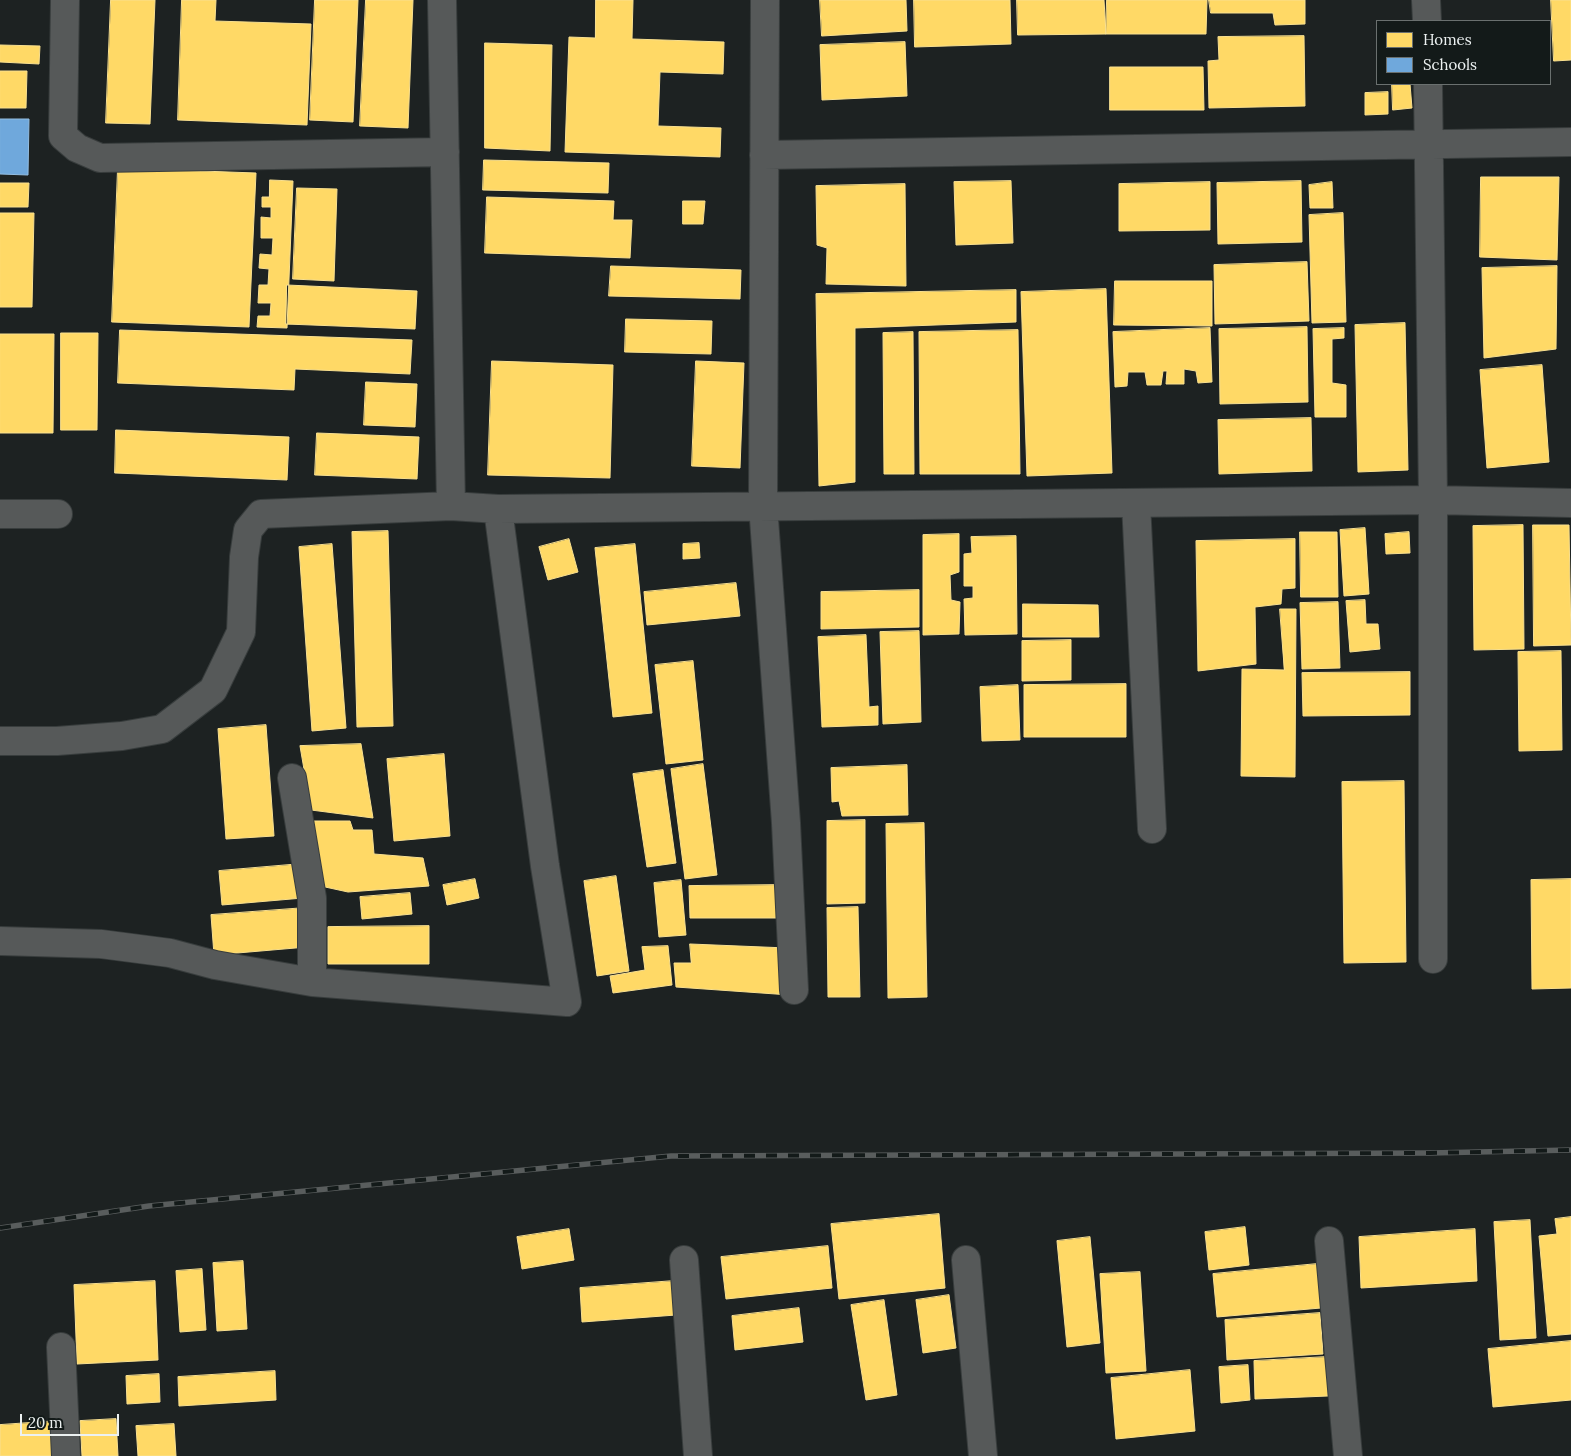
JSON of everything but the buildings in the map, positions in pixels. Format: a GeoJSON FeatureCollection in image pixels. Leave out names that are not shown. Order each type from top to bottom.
{"type":"FeatureCollection","features":[{"type":"Feature","properties":{"kind":"street"},"geometry":{"type":"LineString","coordinates":[[65,0],[63,136],[77,148],[100,158],[445,152]]}},
{"type":"Feature","properties":{"kind":"street"},"geometry":{"type":"LineString","coordinates":[[442,0],[451,506]]}},
{"type":"Feature","properties":{"kind":"street"},"geometry":{"type":"LineString","coordinates":[[765,0],[763,506],[786,823],[794,990]]}},
{"type":"Feature","properties":{"kind":"street"},"geometry":{"type":"LineString","coordinates":[[1426,0],[1427,20]]}},
{"type":"Feature","properties":{"kind":"street"},"geometry":{"type":"LineString","coordinates":[[1428,85],[1433,500],[1433,959]]}},
{"type":"Feature","properties":{"kind":"street"},"geometry":{"type":"LineString","coordinates":[[764,155],[1571,142]]}},
{"type":"Feature","properties":{"kind":"street"},"geometry":{"type":"LineString","coordinates":[[0,741],[57,741],[122,736],[162,729],[213,690],[242,632],[244,556],[248,530],[261,514],[451,506],[498,509],[1433,500],[1571,503]]}},
{"type":"Feature","properties":{"kind":"street"},"geometry":{"type":"LineString","coordinates":[[1136,502],[1152,830]]}},
{"type":"Feature","properties":{"kind":"street"},"geometry":{"type":"LineString","coordinates":[[0,941],[101,944],[170,953],[215,965],[312,982],[567,1002],[545,866],[498,509]]}},
{"type":"Feature","properties":{"kind":"street"},"geometry":{"type":"LineString","coordinates":[[0,514],[58,514]]}},
{"type":"Feature","properties":{"kind":"street"},"geometry":{"type":"LineString","coordinates":[[292,778],[312,898],[312,982]]}},
{"type":"Feature","properties":{"kind":"street"},"geometry":{"type":"LineString","coordinates":[[1329,1241],[1348,1456]]}},
{"type":"Feature","properties":{"kind":"street"},"geometry":{"type":"LineString","coordinates":[[684,1260],[698,1456]]}},
{"type":"Feature","properties":{"kind":"street"},"geometry":{"type":"LineString","coordinates":[[966,1260],[983,1456]]}},
{"type":"Feature","properties":{"kind":"street"},"geometry":{"type":"LineString","coordinates":[[61,1347],[66,1456]]}},
{"type":"Feature","properties":{"kind":"railway"},"geometry":{"type":"LineString","coordinates":[[0,1228],[149,1206],[671,1156],[1430,1153],[1571,1150]]}}]}
